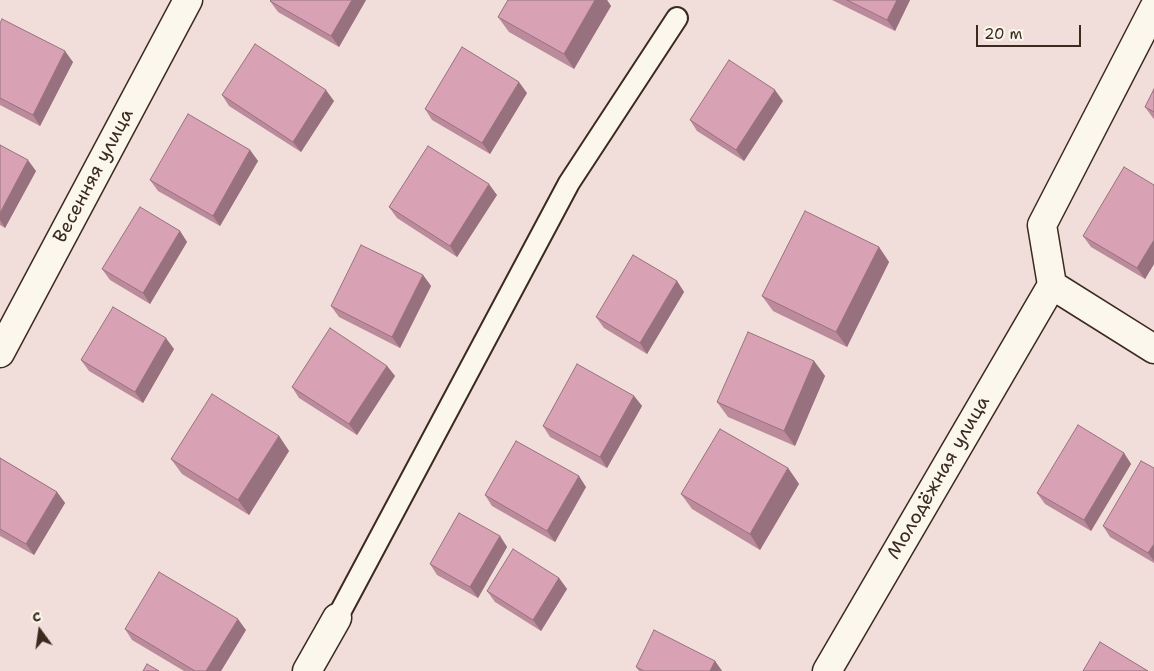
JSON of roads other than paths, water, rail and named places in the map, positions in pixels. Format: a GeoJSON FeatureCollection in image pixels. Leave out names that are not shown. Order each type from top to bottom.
{"type":"FeatureCollection","features":[{"type":"Feature","properties":{"kind":"street","name":"Весенняя улица"},"geometry":{"type":"LineString","coordinates":[[0,353],[188,0]]}},
{"type":"Feature","properties":{"kind":"street"},"geometry":{"type":"LineString","coordinates":[[1154,8],[1042,225],[1052,285],[1154,349]]}},
{"type":"Feature","properties":{"kind":"street","name":"Молодёжная улица"},"geometry":{"type":"LineString","coordinates":[[827,671],[1052,285]]}},
{"type":"Feature","properties":{"kind":"street"},"geometry":{"type":"LineString","coordinates":[[307,671],[338,618]]}},
{"type":"Feature","properties":{"kind":"lane"},"geometry":{"type":"LineString","coordinates":[[338,618],[569,183],[677,18]]}}]}
